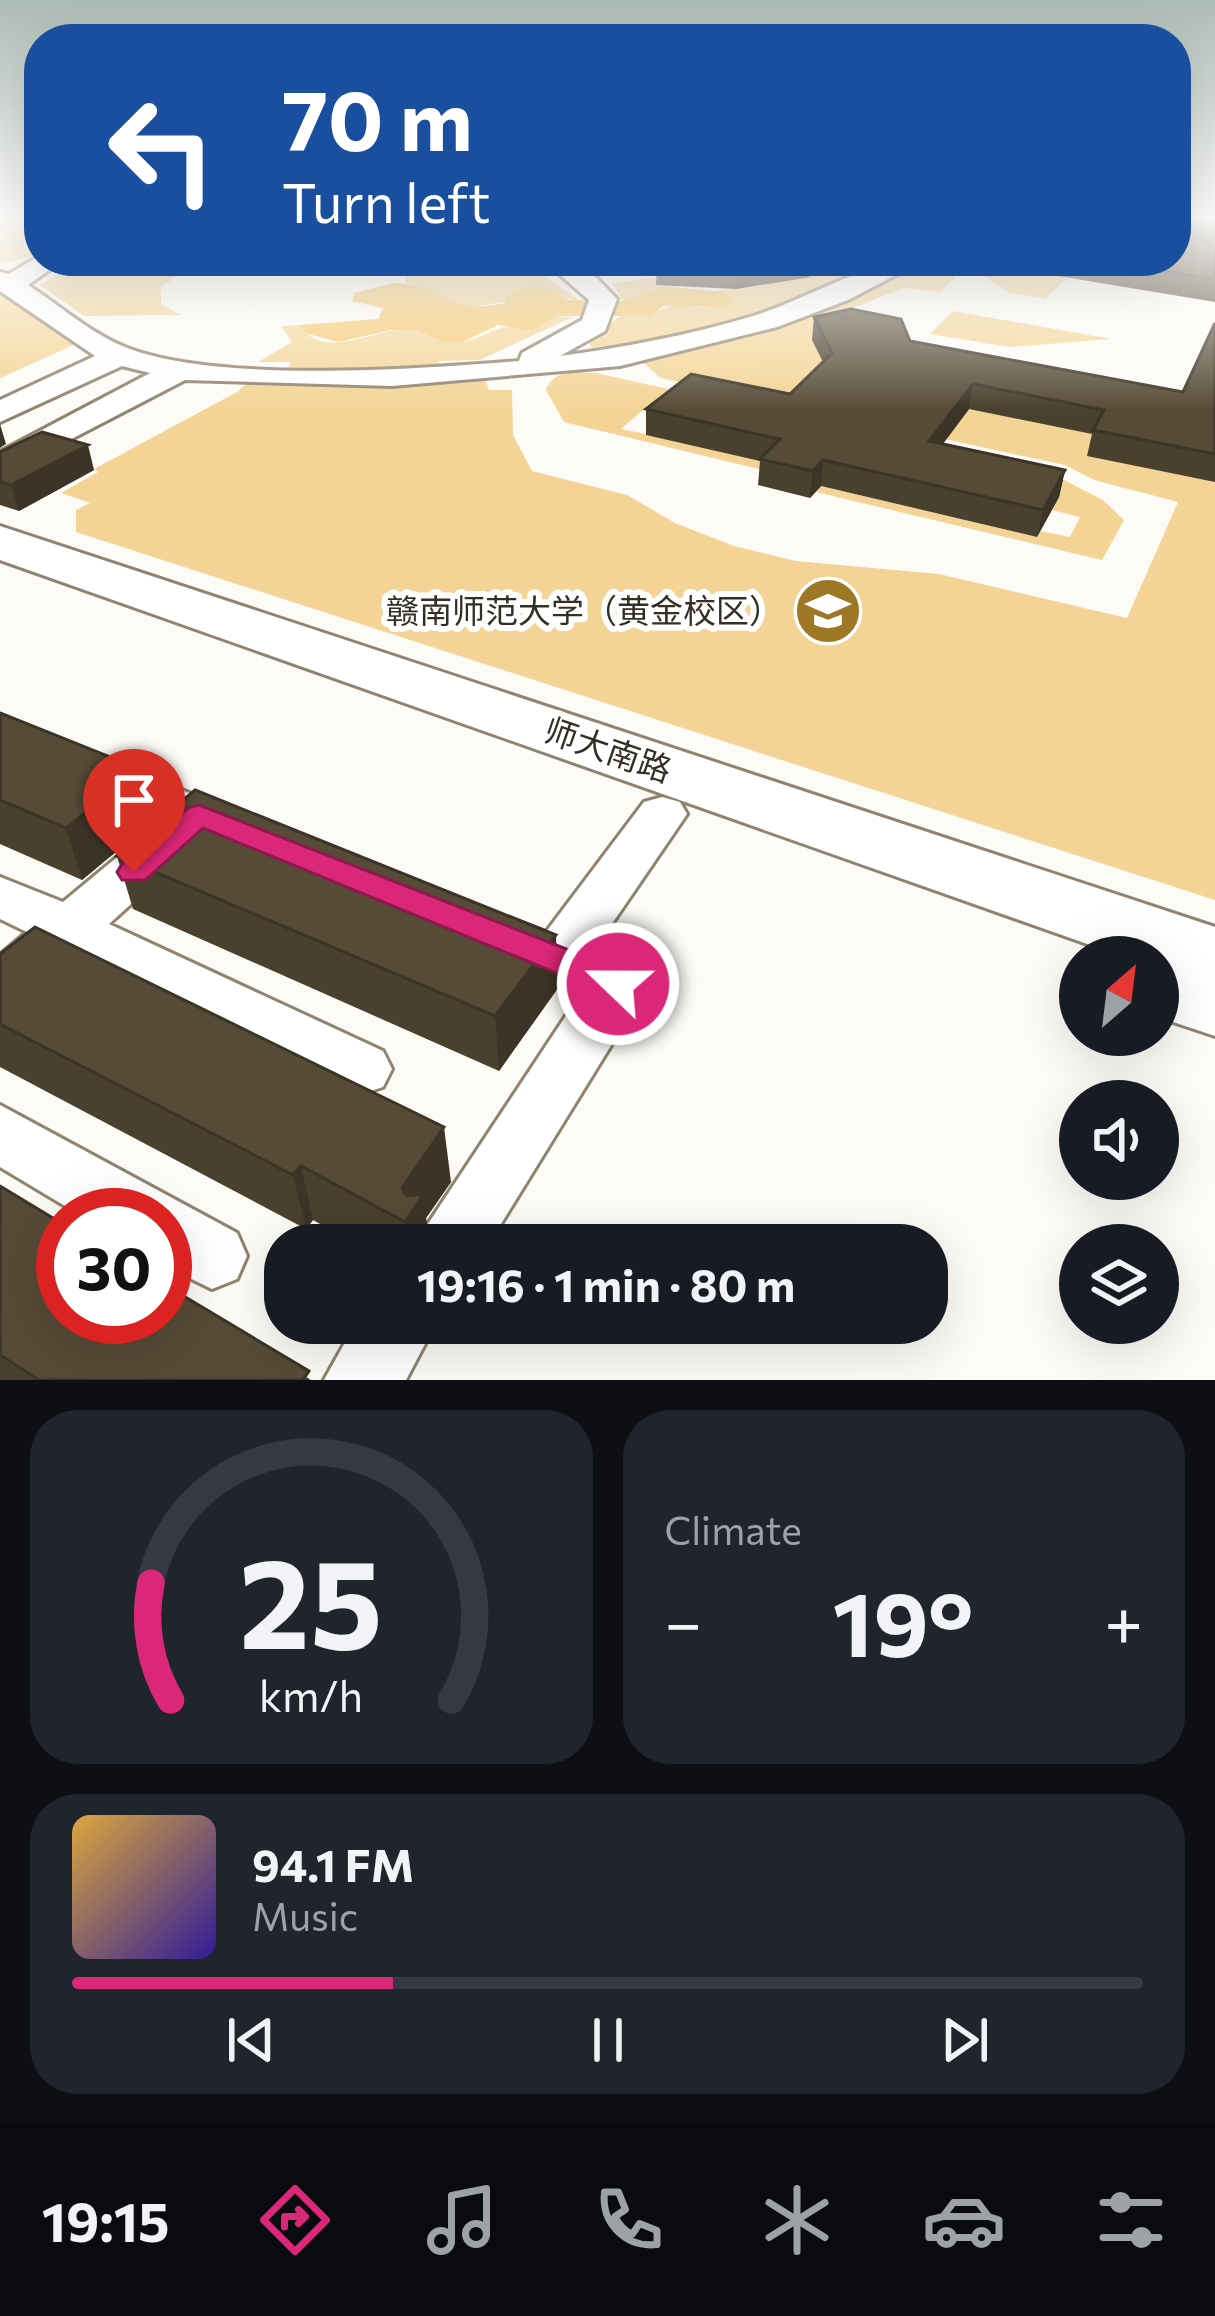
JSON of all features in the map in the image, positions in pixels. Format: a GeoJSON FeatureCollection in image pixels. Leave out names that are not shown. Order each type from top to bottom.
{"type":"FeatureCollection","features":[{"type":"Feature","properties":{"kind":"main road","name":"师大南路"},"geometry":{"type":"LineString","coordinates":[[0,542],[1215,958]]}},
{"type":"Feature","properties":{"kind":"main road","name":"师大南路"},"geometry":{"type":"LineString","coordinates":[[0,576],[1059,951]]}},
{"type":"Feature","properties":{"kind":"main road"},"geometry":{"type":"LineString","coordinates":[[1179,991],[1215,1004]]}},
{"type":"Feature","properties":{"kind":"street"},"geometry":{"type":"LineString","coordinates":[[6,282],[119,356],[178,371],[364,378],[638,358],[789,318],[864,282]]}},
{"type":"Feature","properties":{"kind":"street"},"geometry":{"type":"LineString","coordinates":[[505,370],[562,346],[599,312],[582,282]]}},
{"type":"Feature","properties":{"kind":"street"},"geometry":{"type":"LineString","coordinates":[[0,412],[119,356]]}},
{"type":"Feature","properties":{"kind":"street"},"geometry":{"type":"LineString","coordinates":[[0,466],[178,371]]}},
{"type":"Feature","properties":{"kind":"street"},"geometry":{"type":"LineString","coordinates":[[0,734],[283,849]]}},
{"type":"Feature","properties":{"kind":"street"},"geometry":{"type":"LineString","coordinates":[[557,959],[662,814]]}},
{"type":"Feature","properties":{"kind":"street"},"geometry":{"type":"LineString","coordinates":[[0,988],[199,815]]}},
{"type":"Feature","properties":{"kind":"street"},"geometry":{"type":"LineString","coordinates":[[0,896],[361,1069]]}},
{"type":"Feature","properties":{"kind":"street"},"geometry":{"type":"LineString","coordinates":[[452,917],[618,984],[463,1224]]}},
{"type":"Feature","properties":{"kind":"street"},"geometry":{"type":"LineString","coordinates":[[0,1133],[95,1188]]}},
{"type":"Feature","properties":{"kind":"street"},"geometry":{"type":"LineString","coordinates":[[362,1380],[385,1344]]}},
{"type":"Feature","properties":{"kind":"shaded area"},"geometry":{"type":"Polygon","coordinates":[[[0,282],[89,338],[0,378],[0,282]]]}},
{"type":"Feature","properties":{"kind":"shaded area"},"geometry":{"type":"Polygon","coordinates":[[[168,282],[161,287],[161,304],[181,315],[84,316],[40,285],[168,282]]]}},
{"type":"Feature","properties":{"kind":"shaded area"},"geometry":{"type":"Polygon","coordinates":[[[554,282],[580,301],[550,295],[464,308],[406,283],[554,282]]]}},
{"type":"Feature","properties":{"kind":"shaded area"},"geometry":{"type":"Polygon","coordinates":[[[668,282],[680,288],[667,287],[622,301],[612,283],[668,282]]]}},
{"type":"Feature","properties":{"kind":"shaded area"},"geometry":{"type":"Polygon","coordinates":[[[763,282],[950,282],[941,292],[904,288],[837,314],[1215,482],[1215,900],[76,532],[76,510],[90,503],[61,493],[98,472],[94,469],[237,392],[255,376],[284,377],[291,362],[258,362],[292,342],[281,326],[299,325],[324,342],[401,329],[455,342],[500,328],[533,331],[555,316],[573,317],[479,360],[438,361],[440,376],[483,373],[489,390],[512,390],[513,435],[532,471],[627,495],[675,523],[734,546],[796,561],[939,574],[1127,618],[1178,502],[1094,480],[1065,465],[661,378],[638,358],[614,360],[604,346],[591,348],[589,340],[620,316],[652,316],[677,306],[705,308],[724,292],[711,291],[763,282]]]}},
{"type":"Feature","properties":{"kind":"shaded area"},"geometry":{"type":"Polygon","coordinates":[[[993,282],[1062,282],[1045,299],[1007,292],[993,282]]]}},
{"type":"Feature","properties":{"kind":"shaded area"},"geometry":{"type":"Polygon","coordinates":[[[393,283],[423,288],[470,306],[505,303],[506,296],[524,287],[541,287],[569,300],[622,301],[667,287],[724,292],[734,300],[723,307],[663,306],[652,316],[556,316],[533,331],[498,325],[462,342],[444,342],[416,330],[391,330],[338,342],[305,333],[299,325],[378,319],[383,308],[352,301],[354,293],[393,283]]]}},
{"type":"Feature","properties":{"kind":"shaded area"},"geometry":{"type":"Polygon","coordinates":[[[953,311],[1112,339],[1010,347],[930,334],[953,311]]]}},
{"type":"Feature","properties":{"kind":"shaded area"},"geometry":{"type":"Polygon","coordinates":[[[566,373],[596,373],[1056,476],[1103,500],[1124,520],[1102,560],[816,492],[821,486],[1037,537],[1041,531],[1070,537],[1080,517],[644,409],[621,429],[781,461],[771,472],[564,422],[546,390],[550,383],[566,373]]]}},
{"type":"Feature","properties":{"kind":"building"},"geometry":{"type":"Polygon","coordinates":[[[851,309],[901,319],[910,341],[1183,392],[1215,323],[1215,454],[1093,430],[1104,410],[973,384],[929,441],[1065,470],[1043,510],[823,460],[813,471],[760,459],[780,439],[646,409],[691,374],[790,394],[832,353],[814,317],[851,309]]]}},
{"type":"Feature","properties":{"kind":"building"},"geometry":{"type":"Polygon","coordinates":[[[42,432],[88,445],[11,485],[0,482],[0,452],[42,432]]]}},
{"type":"Feature","properties":{"kind":"building"},"geometry":{"type":"Polygon","coordinates":[[[0,713],[140,769],[66,828],[0,800],[0,713]]]}},
{"type":"Feature","properties":{"kind":"building"},"geometry":{"type":"Polygon","coordinates":[[[195,790],[556,935],[495,1016],[117,856],[195,790]]]}},
{"type":"Feature","properties":{"kind":"building"},"geometry":{"type":"Polygon","coordinates":[[[35,927],[444,1127],[402,1188],[406,1195],[423,1195],[405,1222],[301,1166],[293,1175],[0,1024],[0,954],[35,927]]]}},
{"type":"Feature","properties":{"kind":"building"},"geometry":{"type":"Polygon","coordinates":[[[0,1186],[36,1208],[36,1344],[192,1344],[192,1301],[309,1371],[303,1380],[39,1380],[0,1355],[0,1186]]]}},
{"type":"Feature","properties":{"kind":"place","name":"赣南师范大学（黄金校区）"},"geometry":{"type":"Point","coordinates":[828,611]}},
{"type":"Feature","properties":{"kind":"route"},"geometry":{"type":"LineString","coordinates":[[134,872],[199,815],[618,984]]}}]}
